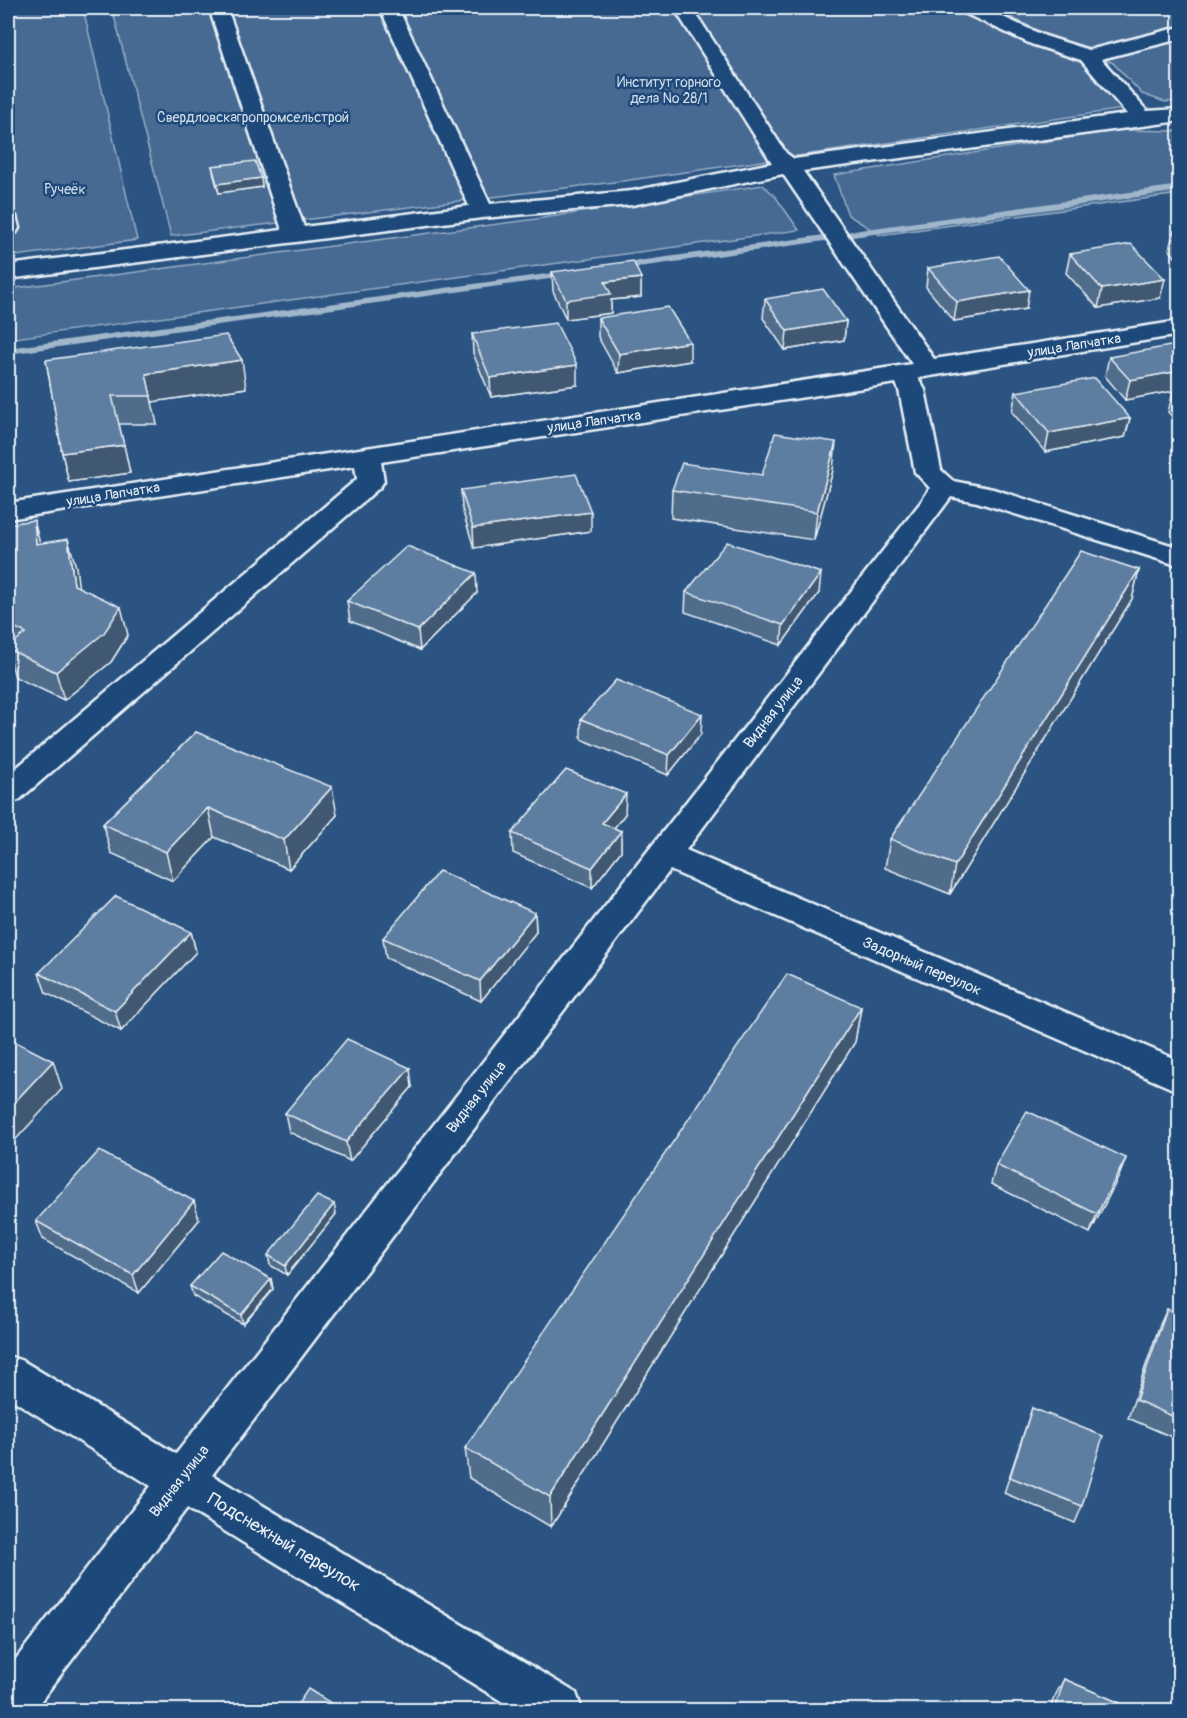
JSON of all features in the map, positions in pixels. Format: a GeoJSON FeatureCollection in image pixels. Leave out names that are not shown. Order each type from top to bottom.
{"type":"FeatureCollection","features":[{"type":"Feature","properties":{"kind":"street"},"geometry":{"type":"LineString","coordinates":[[218,8],[288,210],[294,237]]}},
{"type":"Feature","properties":{"kind":"street"},"geometry":{"type":"LineString","coordinates":[[389,8],[482,211]]}},
{"type":"Feature","properties":{"kind":"street"},"geometry":{"type":"LineString","coordinates":[[683,8],[778,157],[789,166],[916,371],[912,390],[928,472],[944,487],[983,495],[1179,557]]}},
{"type":"Feature","properties":{"kind":"street"},"geometry":{"type":"LineString","coordinates":[[969,8],[1038,40],[1088,56],[1142,118]]}},
{"type":"Feature","properties":{"kind":"street"},"geometry":{"type":"LineString","coordinates":[[1088,56],[1179,33]]}},
{"type":"Feature","properties":{"kind":"street"},"geometry":{"type":"LineString","coordinates":[[8,272],[482,211],[632,198],[789,166],[1142,118],[1179,115]]}},
{"type":"Feature","properties":{"kind":"street"},"geometry":{"type":"LineString","coordinates":[[8,221],[8,228]]}},
{"type":"Feature","properties":{"kind":"street","name":"улица Лапчатка"},"geometry":{"type":"LineString","coordinates":[[8,511],[916,371],[1179,328]]}},
{"type":"Feature","properties":{"kind":"street"},"geometry":{"type":"LineString","coordinates":[[8,792],[371,481],[367,454]]}},
{"type":"Feature","properties":{"kind":"street","name":"Видная улица"},"geometry":{"type":"LineString","coordinates":[[8,1706],[944,487]]}},
{"type":"Feature","properties":{"kind":"street","name":"Задорный переулок"},"geometry":{"type":"LineString","coordinates":[[664,854],[1179,1077]]}},
{"type":"Feature","properties":{"kind":"street","name":"Подснежный переулок"},"geometry":{"type":"LineString","coordinates":[[8,1375],[559,1710]]}},
{"type":"Feature","properties":{"kind":"green space","name":"Ручеёк"},"geometry":{"type":"Polygon","coordinates":[[[8,8],[83,8],[137,240],[8,257],[8,8]]]}},
{"type":"Feature","properties":{"kind":"green space"},"geometry":{"type":"Polygon","coordinates":[[[112,8],[948,8],[1082,63],[1124,109],[623,181],[171,236],[112,8]]]}},
{"type":"Feature","properties":{"kind":"green space"},"geometry":{"type":"Polygon","coordinates":[[[992,8],[1179,8],[1179,101],[1165,102],[1142,94],[1113,63],[1049,36],[992,8]]]}},
{"type":"Feature","properties":{"kind":"green space"},"geometry":{"type":"Polygon","coordinates":[[[1118,130],[1179,131],[1179,194],[880,235],[848,215],[834,175],[1118,130]]]}},
{"type":"Feature","properties":{"kind":"green space"},"geometry":{"type":"Polygon","coordinates":[[[763,185],[775,196],[799,230],[8,339],[8,289],[529,220],[763,185]]]}},
{"type":"Feature","properties":{"kind":"building"},"geometry":{"type":"Polygon","coordinates":[[[255,161],[261,178],[217,184],[212,166],[255,161]]]}},
{"type":"Feature","properties":{"kind":"building"},"geometry":{"type":"Polygon","coordinates":[[[1131,244],[1165,279],[1102,289],[1070,254],[1131,244]]]}},
{"type":"Feature","properties":{"kind":"building"},"geometry":{"type":"Polygon","coordinates":[[[999,256],[1029,290],[957,302],[928,268],[999,256]]]}},
{"type":"Feature","properties":{"kind":"building"},"geometry":{"type":"Polygon","coordinates":[[[633,261],[641,278],[605,282],[611,294],[566,300],[552,272],[633,261]]]}},
{"type":"Feature","properties":{"kind":"building"},"geometry":{"type":"Polygon","coordinates":[[[823,289],[846,321],[787,331],[765,299],[823,289]]]}},
{"type":"Feature","properties":{"kind":"building"},"geometry":{"type":"Polygon","coordinates":[[[668,307],[690,342],[619,354],[598,318],[668,307]]]}},
{"type":"Feature","properties":{"kind":"building"},"geometry":{"type":"Polygon","coordinates":[[[556,323],[577,365],[490,378],[472,334],[556,323]]]}},
{"type":"Feature","properties":{"kind":"building"},"geometry":{"type":"Polygon","coordinates":[[[226,335],[242,360],[146,374],[151,396],[112,396],[124,445],[62,453],[46,360],[226,335]]]}},
{"type":"Feature","properties":{"kind":"building"},"geometry":{"type":"Polygon","coordinates":[[[1170,346],[1179,355],[1179,371],[1130,380],[1109,357],[1170,346]]]}},
{"type":"Feature","properties":{"kind":"building"},"geometry":{"type":"Polygon","coordinates":[[[1095,378],[1130,418],[1049,433],[1016,392],[1095,378]]]}},
{"type":"Feature","properties":{"kind":"building"},"geometry":{"type":"Polygon","coordinates":[[[1179,392],[1179,400],[1173,393],[1179,392]]]}},
{"type":"Feature","properties":{"kind":"building"},"geometry":{"type":"Polygon","coordinates":[[[775,433],[836,442],[817,512],[672,490],[682,463],[762,475],[775,433]]]}},
{"type":"Feature","properties":{"kind":"building"},"geometry":{"type":"Polygon","coordinates":[[[576,474],[591,512],[473,528],[461,490],[576,474]]]}},
{"type":"Feature","properties":{"kind":"building"},"geometry":{"type":"Polygon","coordinates":[[[34,520],[36,544],[68,539],[74,585],[121,607],[104,633],[56,672],[8,649],[26,633],[8,624],[8,524],[34,520]]]}},
{"type":"Feature","properties":{"kind":"building"},"geometry":{"type":"Polygon","coordinates":[[[727,542],[821,573],[783,625],[686,592],[727,542]]]}},
{"type":"Feature","properties":{"kind":"building"},"geometry":{"type":"Polygon","coordinates":[[[407,546],[476,573],[418,630],[347,601],[407,546]]]}},
{"type":"Feature","properties":{"kind":"building"},"geometry":{"type":"Polygon","coordinates":[[[1081,551],[1139,570],[955,865],[890,839],[1081,551]]]}},
{"type":"Feature","properties":{"kind":"building"},"geometry":{"type":"Polygon","coordinates":[[[616,680],[702,714],[669,755],[581,719],[616,680]]]}},
{"type":"Feature","properties":{"kind":"building"},"geometry":{"type":"Polygon","coordinates":[[[196,732],[332,787],[284,840],[208,808],[166,852],[103,824],[196,732]]]}},
{"type":"Feature","properties":{"kind":"building"},"geometry":{"type":"Polygon","coordinates":[[[566,770],[626,794],[602,823],[621,831],[592,868],[512,833],[566,770]]]}},
{"type":"Feature","properties":{"kind":"building"},"geometry":{"type":"Polygon","coordinates":[[[439,871],[535,913],[480,981],[383,938],[439,871]]]}},
{"type":"Feature","properties":{"kind":"building"},"geometry":{"type":"Polygon","coordinates":[[[116,896],[191,932],[115,1011],[39,973],[116,896]]]}},
{"type":"Feature","properties":{"kind":"building"},"geometry":{"type":"Polygon","coordinates":[[[787,974],[861,1007],[550,1497],[465,1448],[787,974]]]}},
{"type":"Feature","properties":{"kind":"building"},"geometry":{"type":"Polygon","coordinates":[[[8,1038],[53,1061],[8,1109],[8,1038]]]}},
{"type":"Feature","properties":{"kind":"building"},"geometry":{"type":"Polygon","coordinates":[[[347,1039],[410,1068],[346,1142],[285,1113],[347,1039]]]}},
{"type":"Feature","properties":{"kind":"building"},"geometry":{"type":"Polygon","coordinates":[[[1027,1111],[1126,1158],[1097,1214],[996,1165],[1027,1111]]]}},
{"type":"Feature","properties":{"kind":"building"},"geometry":{"type":"Polygon","coordinates":[[[99,1151],[194,1201],[133,1275],[36,1221],[99,1151]]]}},
{"type":"Feature","properties":{"kind":"building"},"geometry":{"type":"Polygon","coordinates":[[[317,1196],[334,1204],[285,1266],[268,1255],[317,1196]]]}},
{"type":"Feature","properties":{"kind":"building"},"geometry":{"type":"Polygon","coordinates":[[[221,1251],[271,1279],[241,1315],[190,1286],[221,1251]]]}},
{"type":"Feature","properties":{"kind":"building"},"geometry":{"type":"Polygon","coordinates":[[[1167,1309],[1179,1315],[1179,1419],[1136,1400],[1167,1309]]]}},
{"type":"Feature","properties":{"kind":"building"},"geometry":{"type":"Polygon","coordinates":[[[1032,1408],[1103,1436],[1082,1506],[1010,1477],[1032,1408]]]}},
{"type":"Feature","properties":{"kind":"building"},"geometry":{"type":"Polygon","coordinates":[[[1064,1679],[1136,1710],[1055,1710],[1064,1679]]]}},
{"type":"Feature","properties":{"kind":"building"},"geometry":{"type":"Polygon","coordinates":[[[308,1689],[342,1710],[294,1710],[308,1689]]]}},
{"type":"Feature","properties":{"kind":"waterway"},"geometry":{"type":"LineString","coordinates":[[617,267],[1180,188]]}},
{"type":"Feature","properties":{"kind":"waterway"},"geometry":{"type":"LineString","coordinates":[[8,351],[568,274]]}},
{"type":"Feature","properties":{"kind":"park label","name":"Институт горного дела № 28/1"},"geometry":{"type":"Point","coordinates":[669,90]}},
{"type":"Feature","properties":{"kind":"park label","name":"Свердловскагропромсельстрой"},"geometry":{"type":"Point","coordinates":[253,117]}}]}
